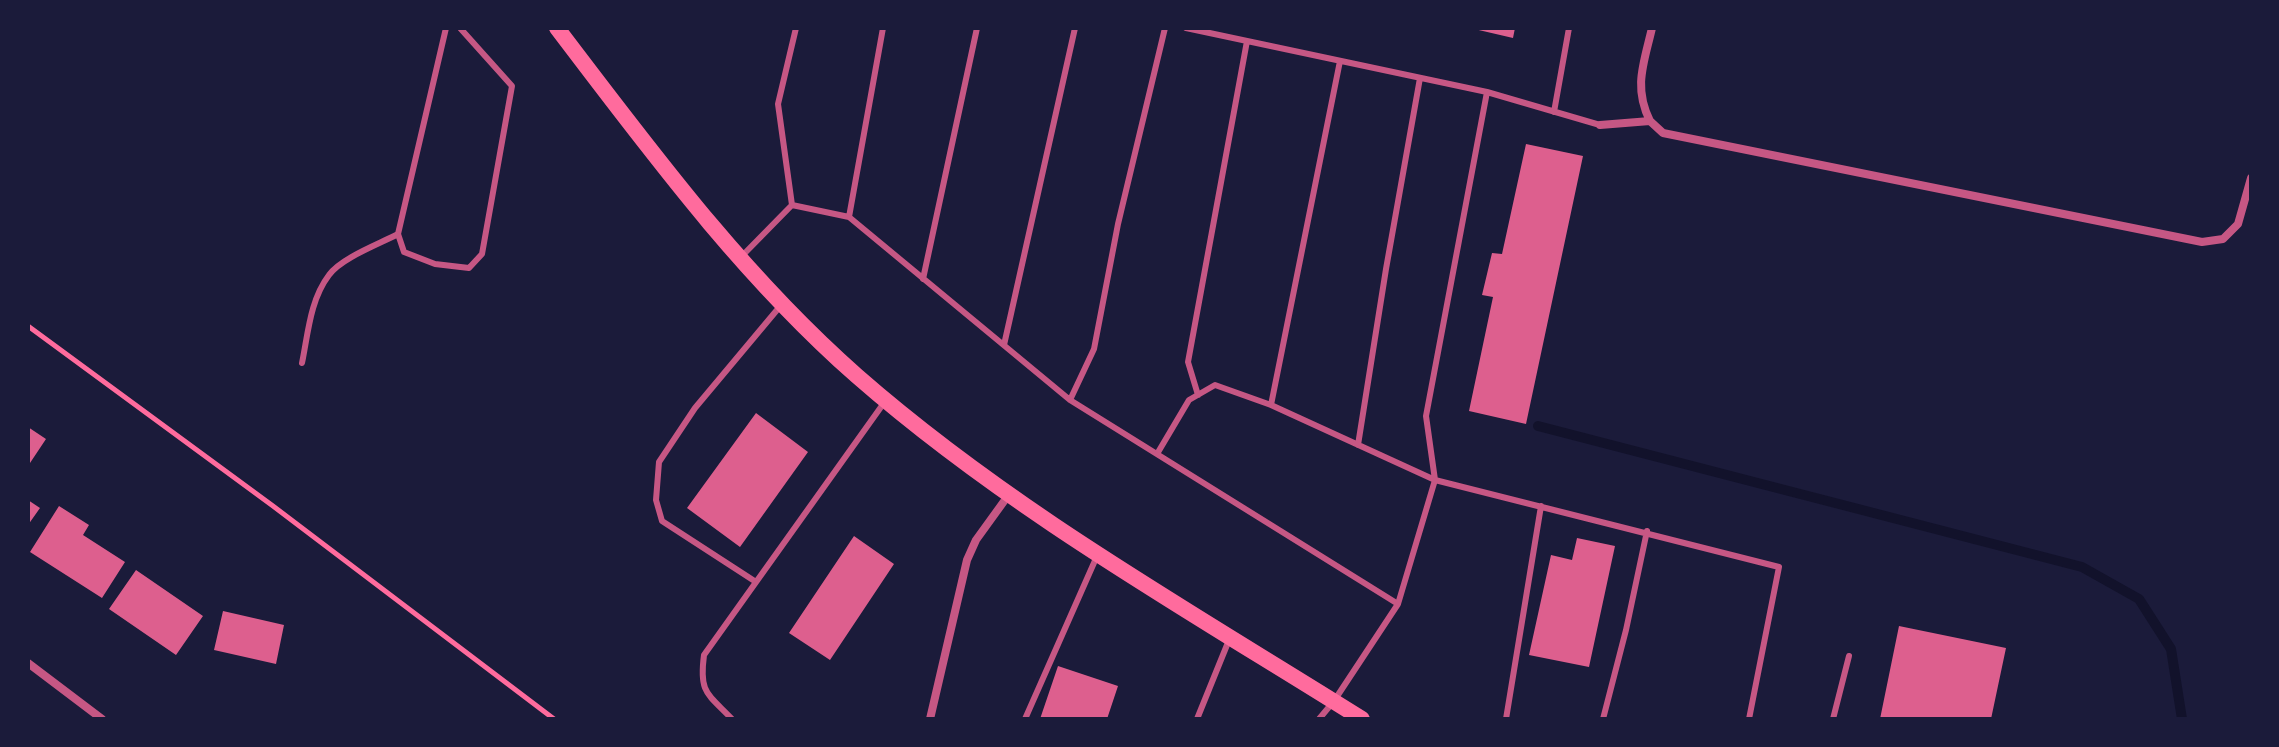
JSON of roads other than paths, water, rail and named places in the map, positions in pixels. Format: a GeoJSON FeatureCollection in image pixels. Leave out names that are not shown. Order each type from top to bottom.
{"type":"FeatureCollection","features":[{"type":"Feature","properties":{"kind":"main road"},"geometry":{"type":"LineString","coordinates":[[557,28],[653,154],[740,258],[782,304],[886,400],[944,447],[1098,553],[1362,719]]}},
{"type":"Feature","properties":{"kind":"street"},"geometry":{"type":"LineString","coordinates":[[1652,28],[1639,85],[1642,106],[1650,121],[1663,133],[2202,242],[2223,239],[2238,224],[2251,178]]}},
{"type":"Feature","properties":{"kind":"street"},"geometry":{"type":"LineString","coordinates":[[1600,125],[1650,121]]}},
{"type":"Feature","properties":{"kind":"street"},"geometry":{"type":"LineString","coordinates":[[930,719],[967,560],[976,540],[1010,493]]}},
{"type":"Feature","properties":{"kind":"street"},"geometry":{"type":"LineString","coordinates":[[28,663],[102,719]]}},
{"type":"Feature","properties":{"kind":"lane"},"geometry":{"type":"LineString","coordinates":[[446,28],[398,234],[404,252],[435,264],[469,268],[482,254],[512,86],[460,28]]}},
{"type":"Feature","properties":{"kind":"lane"},"geometry":{"type":"LineString","coordinates":[[792,205],[778,104],[796,28]]}},
{"type":"Feature","properties":{"kind":"lane"},"geometry":{"type":"LineString","coordinates":[[849,217],[883,28]]}},
{"type":"Feature","properties":{"kind":"lane"},"geometry":{"type":"LineString","coordinates":[[923,279],[977,28]]}},
{"type":"Feature","properties":{"kind":"lane"},"geometry":{"type":"LineString","coordinates":[[1004,345],[1075,28]]}},
{"type":"Feature","properties":{"kind":"lane"},"geometry":{"type":"LineString","coordinates":[[1070,400],[1094,349],[1118,224],[1165,28]]}},
{"type":"Feature","properties":{"kind":"lane"},"geometry":{"type":"LineString","coordinates":[[1186,28],[1487,92],[1600,125]]}},
{"type":"Feature","properties":{"kind":"lane"},"geometry":{"type":"LineString","coordinates":[[1554,112],[1569,28]]}},
{"type":"Feature","properties":{"kind":"lane"},"geometry":{"type":"LineString","coordinates":[[1198,395],[1188,362],[1247,41]]}},
{"type":"Feature","properties":{"kind":"lane"},"geometry":{"type":"LineString","coordinates":[[1271,405],[1340,61]]}},
{"type":"Feature","properties":{"kind":"lane"},"geometry":{"type":"LineString","coordinates":[[1358,445],[1420,78]]}},
{"type":"Feature","properties":{"kind":"lane"},"geometry":{"type":"LineString","coordinates":[[1319,719],[1398,604],[1435,480],[1426,416],[1487,92]]}},
{"type":"Feature","properties":{"kind":"lane"},"geometry":{"type":"LineString","coordinates":[[740,258],[792,205]]}},
{"type":"Feature","properties":{"kind":"lane"},"geometry":{"type":"LineString","coordinates":[[792,205],[849,217],[1070,400],[1398,604]]}},
{"type":"Feature","properties":{"kind":"lane"},"geometry":{"type":"LineString","coordinates":[[302,363],[312,308],[330,273],[398,234]]}},
{"type":"Feature","properties":{"kind":"lane"},"geometry":{"type":"LineString","coordinates":[[756,582],[662,521],[656,500],[659,462],[695,408],[782,304]]}},
{"type":"Feature","properties":{"kind":"lane"},"geometry":{"type":"LineString","coordinates":[[1157,454],[1189,400],[1215,385],[1271,405],[1435,480],[1647,531],[1779,567],[1749,719]]}},
{"type":"Feature","properties":{"kind":"lane"},"geometry":{"type":"LineString","coordinates":[[732,719],[704,691],[701,676],[704,655],[886,400]]}},
{"type":"Feature","properties":{"kind":"lane"},"geometry":{"type":"LineString","coordinates":[[1506,719],[1541,506]]}},
{"type":"Feature","properties":{"kind":"lane"},"geometry":{"type":"LineString","coordinates":[[1603,719],[1647,531]]}},
{"type":"Feature","properties":{"kind":"lane"},"geometry":{"type":"LineString","coordinates":[[1025,719],[1098,553]]}},
{"type":"Feature","properties":{"kind":"lane"},"geometry":{"type":"LineString","coordinates":[[1197,719],[1230,636]]}},
{"type":"Feature","properties":{"kind":"lane"},"geometry":{"type":"LineString","coordinates":[[1833,719],[1849,656]]}},
{"type":"Feature","properties":{"kind":"waterway"},"geometry":{"type":"LineString","coordinates":[[1538,426],[2082,567],[2139,599],[2171,649],[2182,719]]}}]}
